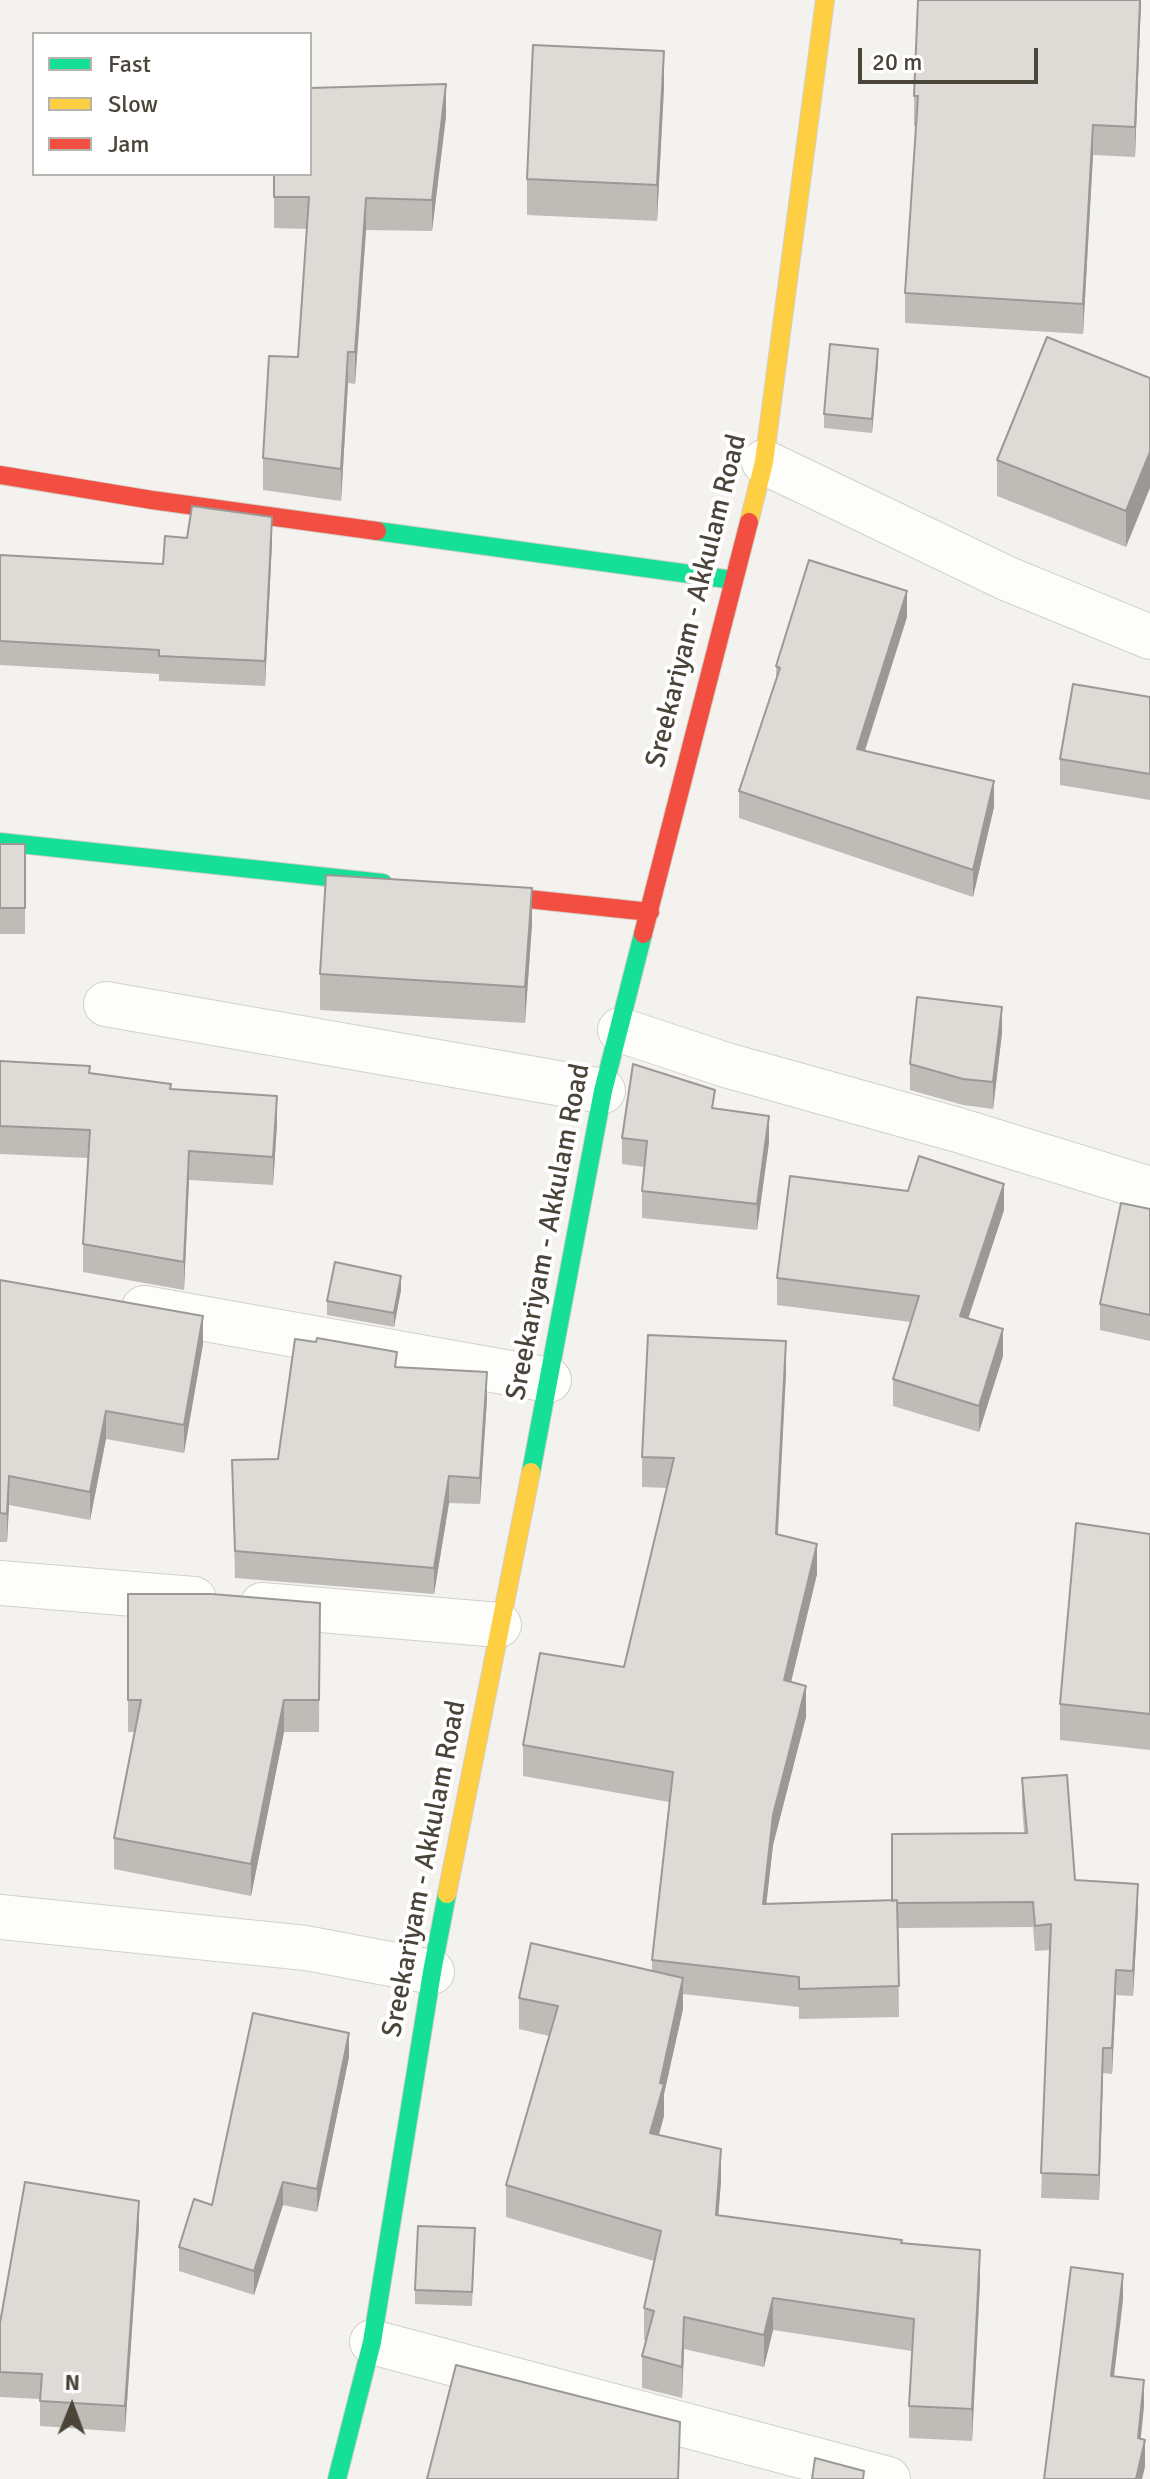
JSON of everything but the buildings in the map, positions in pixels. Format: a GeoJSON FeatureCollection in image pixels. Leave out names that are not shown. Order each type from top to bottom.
{"type":"FeatureCollection","features":[{"type":"Feature","properties":{"kind":"main road","name":"Sreekariyam - Akkulam Road"},"geometry":{"type":"LineString","coordinates":[[337,2479],[372,2342],[432,1972],[603,1091],[764,462],[825,0]]}},
{"type":"Feature","properties":{"kind":"main road"},"geometry":{"type":"LineString","coordinates":[[0,475],[152,500],[733,580]]}},
{"type":"Feature","properties":{"kind":"main road"},"geometry":{"type":"LineString","coordinates":[[0,842],[396,885]]}},
{"type":"Feature","properties":{"kind":"main road"},"geometry":{"type":"LineString","coordinates":[[459,891],[650,912]]}},
{"type":"Feature","properties":{"kind":"street"},"geometry":{"type":"LineString","coordinates":[[764,462],[1008,579],[1150,637]]}},
{"type":"Feature","properties":{"kind":"street"},"geometry":{"type":"LineString","coordinates":[[106,1004],[603,1091]]}},
{"type":"Feature","properties":{"kind":"street"},"geometry":{"type":"LineString","coordinates":[[620,1030],[726,1065],[958,1130],[1150,1189]]}},
{"type":"Feature","properties":{"kind":"street"},"geometry":{"type":"LineString","coordinates":[[110,1302],[549,1380]]}},
{"type":"Feature","properties":{"kind":"street"},"geometry":{"type":"LineString","coordinates":[[0,1583],[499,1625]]}},
{"type":"Feature","properties":{"kind":"street"},"geometry":{"type":"LineString","coordinates":[[0,1917],[306,1948],[432,1972]]}},
{"type":"Feature","properties":{"kind":"street"},"geometry":{"type":"LineString","coordinates":[[372,2342],[888,2479]]}},
{"type":"Feature","properties":{"kind":"traffic: fast"},"geometry":{"type":"LineString","coordinates":[[377,531],[733,580]]}},
{"type":"Feature","properties":{"kind":"traffic: fast"},"geometry":{"type":"LineString","coordinates":[[0,842],[383,883]]}},
{"type":"Feature","properties":{"kind":"traffic: fast"},"geometry":{"type":"LineString","coordinates":[[531,1472],[603,1091],[643,934]]}},
{"type":"Feature","properties":{"kind":"traffic: fast"},"geometry":{"type":"LineString","coordinates":[[337,2479],[372,2342],[447,1894]]}},
{"type":"Feature","properties":{"kind":"traffic: slow"},"geometry":{"type":"LineString","coordinates":[[749,522],[764,462],[825,0]]}},
{"type":"Feature","properties":{"kind":"traffic: slow"},"geometry":{"type":"LineString","coordinates":[[447,1894],[531,1472]]}},
{"type":"Feature","properties":{"kind":"traffic: jam"},"geometry":{"type":"LineString","coordinates":[[0,475],[377,531]]}},
{"type":"Feature","properties":{"kind":"traffic: jam"},"geometry":{"type":"LineString","coordinates":[[643,934],[749,522]]}},
{"type":"Feature","properties":{"kind":"traffic: jam"},"geometry":{"type":"LineString","coordinates":[[472,893],[650,912]]}}]}
